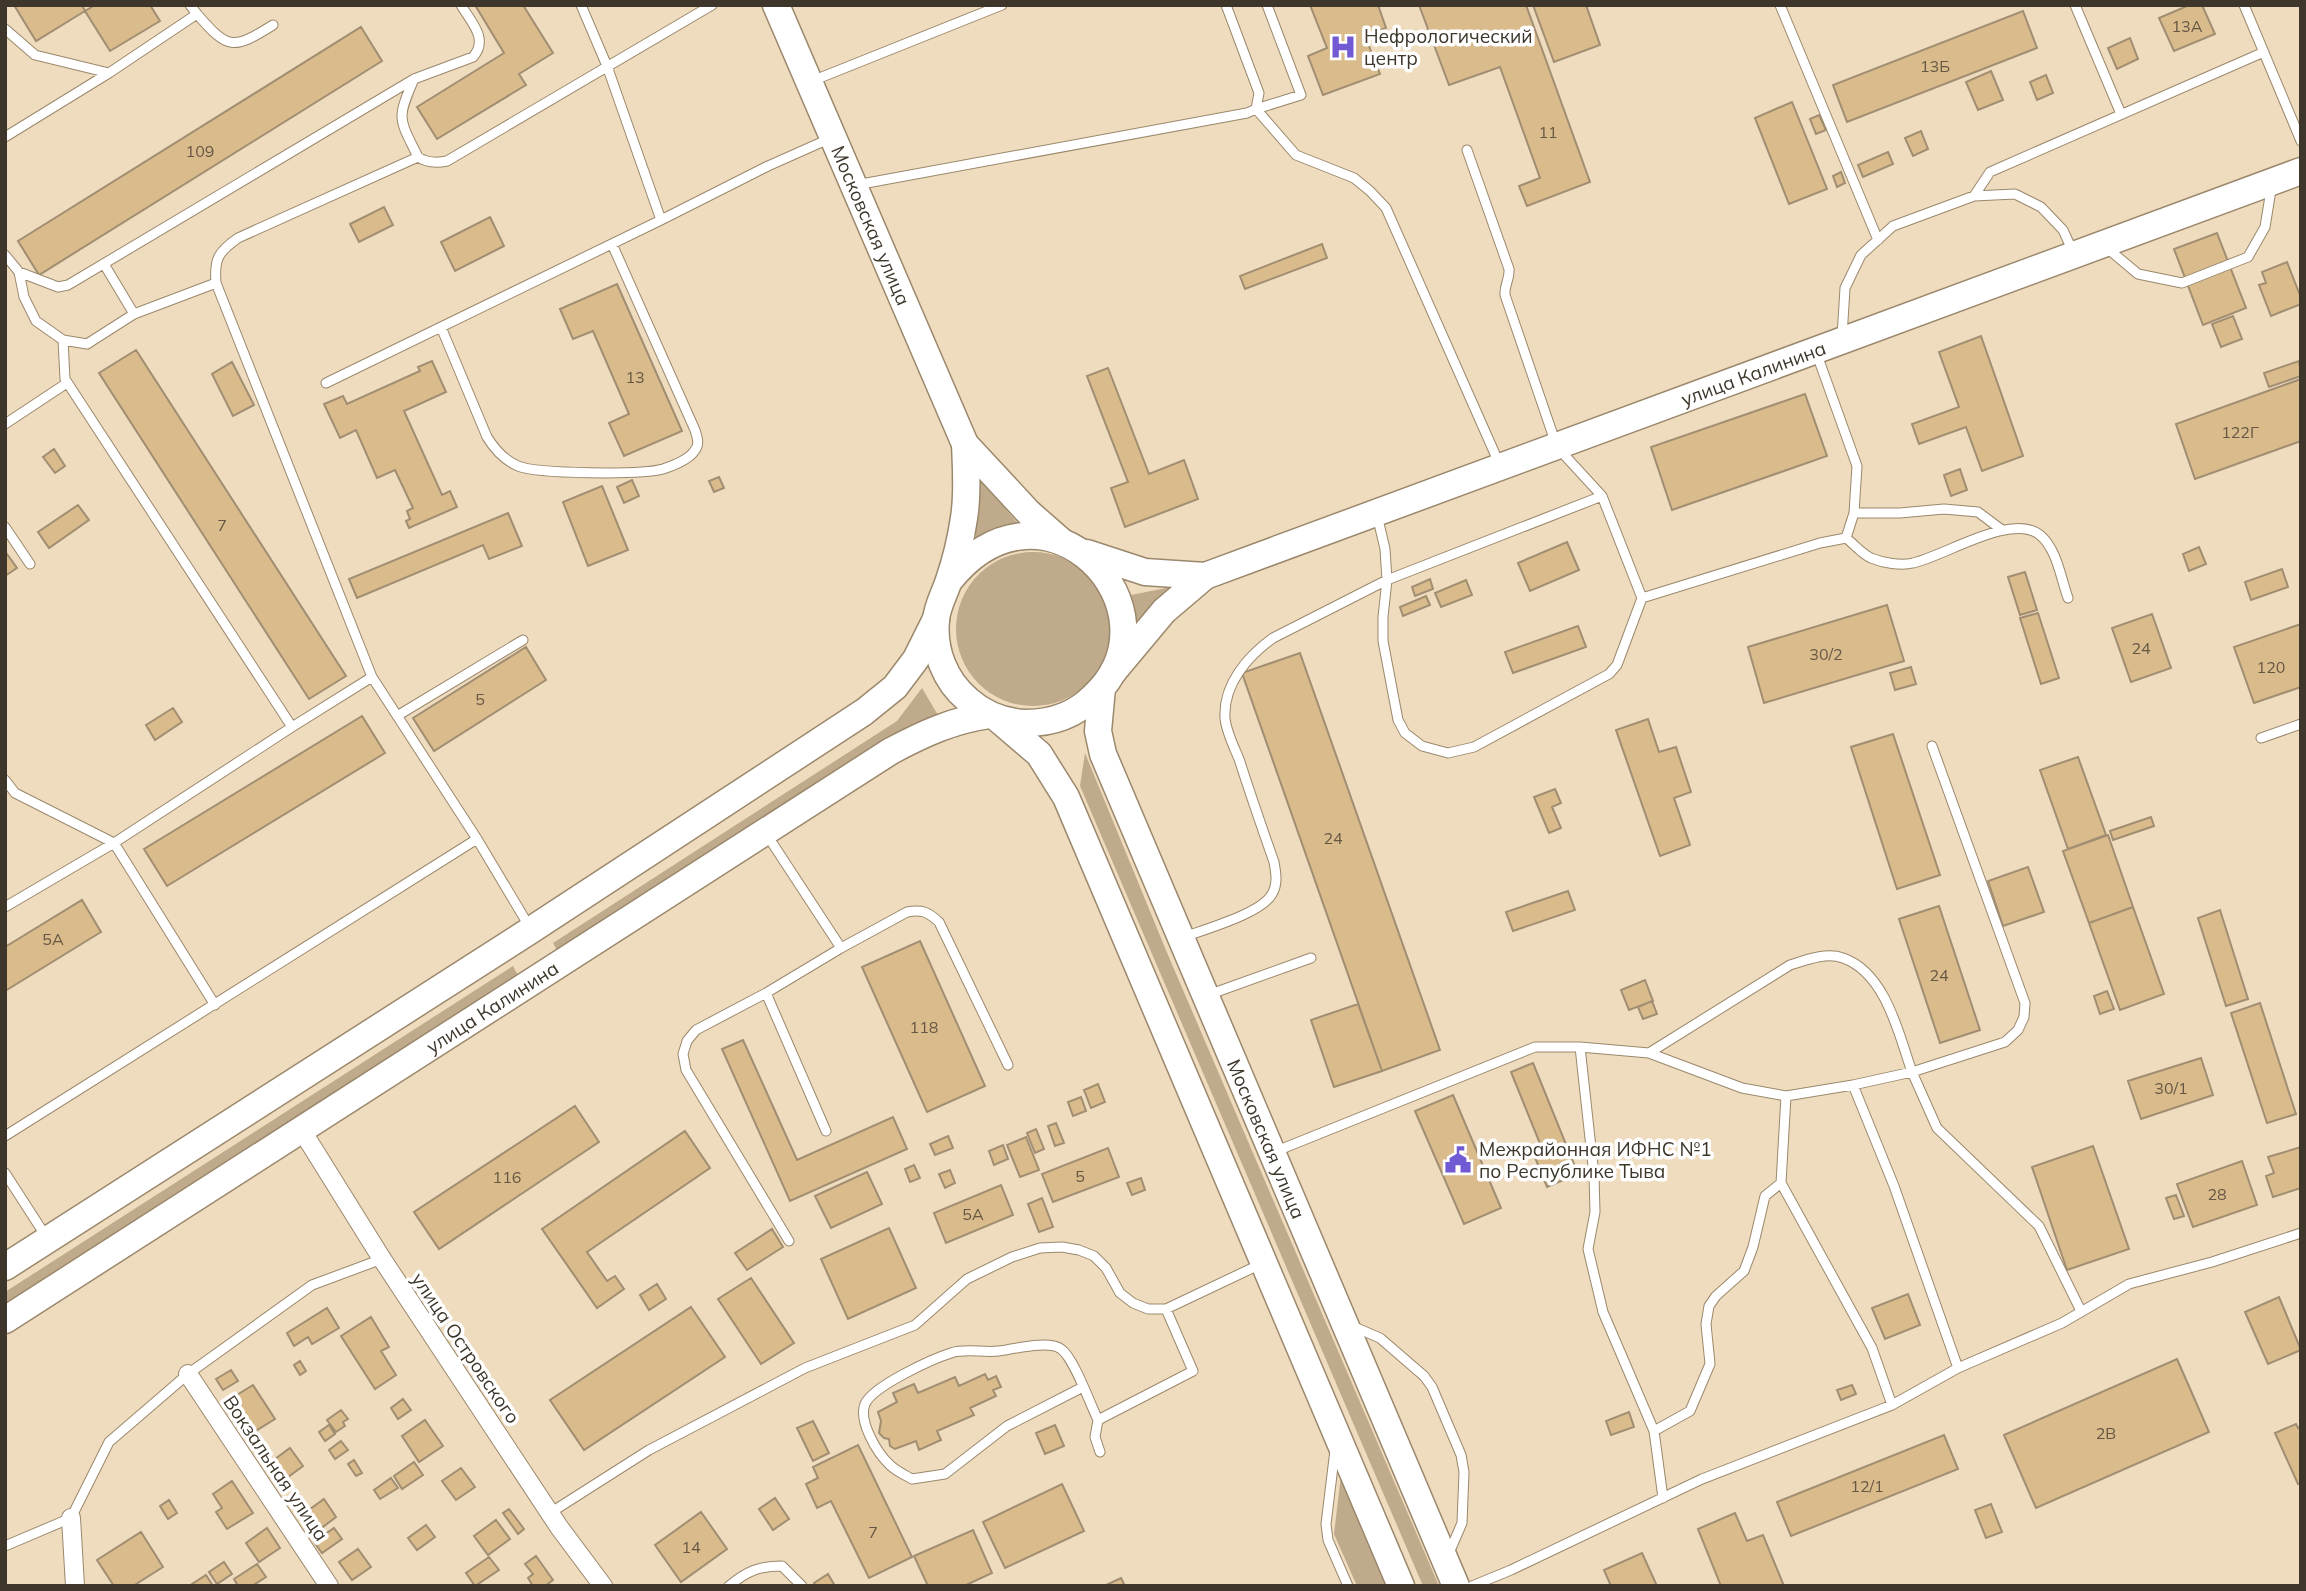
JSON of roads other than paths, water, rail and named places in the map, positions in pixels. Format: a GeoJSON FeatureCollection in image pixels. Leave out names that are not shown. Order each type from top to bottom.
{"type":"FeatureCollection","features":[{"type":"Feature","properties":{"kind":"main road","name":"Московская улица"},"geometry":{"type":"LineString","coordinates":[[776,5],[965,444],[1029,513],[1068,545]]}},
{"type":"Feature","properties":{"kind":"main road","name":"улица Калинина"},"geometry":{"type":"LineString","coordinates":[[1108,680],[1164,611],[1205,576],[2301,171]]}},
{"type":"Feature","properties":{"kind":"main road","name":"Московская улица"},"geometry":{"type":"LineString","coordinates":[[949,581],[967,495],[965,444]]}},
{"type":"Feature","properties":{"kind":"main road"},"geometry":{"type":"LineString","coordinates":[[5,1267],[531,930],[864,712],[895,687],[916,659],[936,619],[949,581],[979,550],[999,541],[1041,537],[1068,545],[1093,562],[1108,580],[1119,602],[1123,626],[1121,650],[1108,680],[1083,707],[1062,718],[1039,723],[1015,723],[979,710],[959,692],[944,671],[936,645],[936,619]]}},
{"type":"Feature","properties":{"kind":"main road","name":"улица Калинина"},"geometry":{"type":"LineString","coordinates":[[1068,545],[1115,564],[1145,572],[1205,576]]}},
{"type":"Feature","properties":{"kind":"main road","name":"Московская улица"},"geometry":{"type":"LineString","coordinates":[[1108,680],[1098,731],[1103,754],[1451,1574]]}},
{"type":"Feature","properties":{"kind":"main road","name":"улица Калинина"},"geometry":{"type":"LineString","coordinates":[[5,1320],[891,751],[953,722],[994,717]]}},
{"type":"Feature","properties":{"kind":"main road"},"geometry":{"type":"LineString","coordinates":[[994,717],[1039,754],[1066,797],[1401,1586]]}},
{"type":"Feature","properties":{"kind":"main road"},"geometry":{"type":"LineString","coordinates":[[531,930],[555,967]]}},
{"type":"Feature","properties":{"kind":"street","name":"улица Островского"},"geometry":{"type":"LineString","coordinates":[[301,1129],[382,1259],[550,1513],[603,1586]]}},
{"type":"Feature","properties":{"kind":"street","name":"Вокзальная улица"},"geometry":{"type":"LineString","coordinates":[[188,1374],[328,1586]]}},
{"type":"Feature","properties":{"kind":"street"},"geometry":{"type":"LineString","coordinates":[[71,1518],[75,1586]]}},
{"type":"Feature","properties":{"kind":"lane"},"geometry":{"type":"LineString","coordinates":[[190,5],[214,34],[237,44],[247,42],[273,25]]}},
{"type":"Feature","properties":{"kind":"lane"},"geometry":{"type":"LineString","coordinates":[[19,272],[63,288],[414,79],[473,57],[479,50],[480,36],[461,5]]}},
{"type":"Feature","properties":{"kind":"lane"},"geometry":{"type":"LineString","coordinates":[[581,5],[607,66],[661,220]]}},
{"type":"Feature","properties":{"kind":"lane"},"geometry":{"type":"LineString","coordinates":[[414,79],[401,113],[402,123],[418,156],[437,163],[447,161],[712,5]]}},
{"type":"Feature","properties":{"kind":"lane"},"geometry":{"type":"LineString","coordinates":[[809,82],[1002,5]]}},
{"type":"Feature","properties":{"kind":"lane"},"geometry":{"type":"LineString","coordinates":[[1226,5],[1259,93],[1256,109]]}},
{"type":"Feature","properties":{"kind":"lane"},"geometry":{"type":"LineString","coordinates":[[854,185],[1247,113],[1301,95],[1267,5]]}},
{"type":"Feature","properties":{"kind":"lane"},"geometry":{"type":"LineString","coordinates":[[1780,5],[1878,240]]}},
{"type":"Feature","properties":{"kind":"lane"},"geometry":{"type":"LineString","coordinates":[[2075,5],[2121,114]]}},
{"type":"Feature","properties":{"kind":"lane"},"geometry":{"type":"LineString","coordinates":[[2244,5],[2301,141]]}},
{"type":"Feature","properties":{"kind":"lane"},"geometry":{"type":"LineString","coordinates":[[5,137],[109,73],[197,14]]}},
{"type":"Feature","properties":{"kind":"lane"},"geometry":{"type":"LineString","coordinates":[[5,29],[34,55],[109,73]]}},
{"type":"Feature","properties":{"kind":"lane"},"geometry":{"type":"LineString","coordinates":[[1974,195],[1990,172],[2264,52]]}},
{"type":"Feature","properties":{"kind":"lane"},"geometry":{"type":"LineString","coordinates":[[1256,109],[1296,155],[1354,178],[1386,208],[1399,232],[1501,468]]}},
{"type":"Feature","properties":{"kind":"lane"},"geometry":{"type":"LineString","coordinates":[[326,383],[768,166],[833,137]]}},
{"type":"Feature","properties":{"kind":"lane"},"geometry":{"type":"LineString","coordinates":[[1377,513],[1385,549],[1387,580],[1382,617],[1383,641],[1398,720],[1410,739],[1422,746],[1448,753],[1462,751],[1487,742],[1609,674],[1617,666],[1642,598],[1602,496],[1557,447],[1505,295],[1504,287],[1509,270],[1467,150]]}},
{"type":"Feature","properties":{"kind":"lane"},"geometry":{"type":"LineString","coordinates":[[418,156],[238,238],[225,248],[214,266],[216,283],[372,677],[477,839],[531,930]]}},
{"type":"Feature","properties":{"kind":"lane"},"geometry":{"type":"LineString","coordinates":[[2102,245],[2138,274],[2182,283],[2248,257],[2265,227],[2273,181]]}},
{"type":"Feature","properties":{"kind":"lane"},"geometry":{"type":"LineString","coordinates":[[1842,342],[1845,288],[1861,255],[1893,226],[1974,195],[2015,194],[2040,207],[2063,230],[2075,255]]}},
{"type":"Feature","properties":{"kind":"lane"},"geometry":{"type":"LineString","coordinates":[[441,327],[487,437],[495,450],[518,466],[535,471],[630,472],[662,469],[688,457],[696,450],[698,440],[695,430],[612,244]]}},
{"type":"Feature","properties":{"kind":"lane"},"geometry":{"type":"LineString","coordinates":[[5,255],[19,272],[24,296],[36,321],[63,340],[87,344],[134,314],[216,283]]}},
{"type":"Feature","properties":{"kind":"lane"},"geometry":{"type":"LineString","coordinates":[[104,264],[134,314]]}},
{"type":"Feature","properties":{"kind":"lane"},"geometry":{"type":"LineString","coordinates":[[63,340],[65,380],[292,727]]}},
{"type":"Feature","properties":{"kind":"lane"},"geometry":{"type":"LineString","coordinates":[[1815,351],[1857,466],[1854,513],[1846,538]]}},
{"type":"Feature","properties":{"kind":"lane"},"geometry":{"type":"LineString","coordinates":[[5,424],[67,383]]}},
{"type":"Feature","properties":{"kind":"lane"},"geometry":{"type":"LineString","coordinates":[[1181,938],[1247,912],[1266,902],[1273,892],[1276,878],[1274,862],[1225,719],[1229,693],[1244,663],[1273,638],[1387,580],[1602,496]]}},
{"type":"Feature","properties":{"kind":"lane"},"geometry":{"type":"LineString","coordinates":[[1854,513],[1944,509],[1978,512],[2002,530]]}},
{"type":"Feature","properties":{"kind":"lane"},"geometry":{"type":"LineString","coordinates":[[5,527],[30,564]]}},
{"type":"Feature","properties":{"kind":"lane"},"geometry":{"type":"LineString","coordinates":[[1846,538],[1870,558],[1893,564],[1912,564],[2002,530],[2024,528],[2039,534],[2050,547],[2068,598]]}},
{"type":"Feature","properties":{"kind":"lane"},"geometry":{"type":"LineString","coordinates":[[1642,598],[1820,543],[1846,538]]}},
{"type":"Feature","properties":{"kind":"lane"},"geometry":{"type":"LineString","coordinates":[[397,716],[523,640]]}},
{"type":"Feature","properties":{"kind":"lane"},"geometry":{"type":"LineString","coordinates":[[5,907],[114,843],[372,677]]}},
{"type":"Feature","properties":{"kind":"lane"},"geometry":{"type":"LineString","coordinates":[[2261,738],[2301,724]]}},
{"type":"Feature","properties":{"kind":"lane"},"geometry":{"type":"LineString","coordinates":[[1273,1152],[1535,1047],[1580,1047],[1649,1053],[1742,1088],[1787,1096],[1912,1072],[2005,1042],[2018,1030],[2024,1017],[2025,1003],[1932,746]]}},
{"type":"Feature","properties":{"kind":"lane"},"geometry":{"type":"LineString","coordinates":[[5,780],[15,793],[114,843],[215,1005]]}},
{"type":"Feature","properties":{"kind":"lane"},"geometry":{"type":"LineString","coordinates":[[765,832],[841,948]]}},
{"type":"Feature","properties":{"kind":"lane"},"geometry":{"type":"LineString","coordinates":[[5,1136],[477,839]]}},
{"type":"Feature","properties":{"kind":"lane"},"geometry":{"type":"LineString","coordinates":[[789,1241],[686,1070],[683,1054],[687,1041],[696,1030],[907,912],[920,909],[939,922],[1008,1065]]}},
{"type":"Feature","properties":{"kind":"lane"},"geometry":{"type":"LineString","coordinates":[[1649,1053],[1790,965],[1814,957],[1843,958],[1869,975],[1885,998],[1912,1072],[1937,1128],[2039,1226],[2081,1311]]}},
{"type":"Feature","properties":{"kind":"lane"},"geometry":{"type":"LineString","coordinates":[[1206,996],[1311,958]]}},
{"type":"Feature","properties":{"kind":"lane"},"geometry":{"type":"LineString","coordinates":[[766,993],[826,1131]]}},
{"type":"Feature","properties":{"kind":"lane"},"geometry":{"type":"LineString","coordinates":[[1580,1047],[1594,1175],[1595,1212],[1588,1249],[1603,1312],[1654,1431],[1663,1498]]}},
{"type":"Feature","properties":{"kind":"lane"},"geometry":{"type":"LineString","coordinates":[[1853,1085],[1894,1186],[1958,1368]]}},
{"type":"Feature","properties":{"kind":"lane"},"geometry":{"type":"LineString","coordinates":[[1787,1096],[1781,1183],[1872,1348],[1892,1405]]}},
{"type":"Feature","properties":{"kind":"lane"},"geometry":{"type":"LineString","coordinates":[[5,1173],[48,1239]]}},
{"type":"Feature","properties":{"kind":"lane"},"geometry":{"type":"LineString","coordinates":[[1654,1431],[1690,1411],[1710,1364],[1706,1324],[1709,1306],[1716,1296],[1744,1271],[1753,1247],[1765,1196],[1781,1183]]}},
{"type":"Feature","properties":{"kind":"lane"},"geometry":{"type":"LineString","coordinates":[[1472,1586],[1702,1479],[1892,1405],[1958,1368],[2062,1323],[2129,1284],[2212,1262],[2301,1233]]}},
{"type":"Feature","properties":{"kind":"lane"},"geometry":{"type":"LineString","coordinates":[[550,1513],[649,1450],[805,1368],[915,1325],[967,1279],[1012,1257],[1040,1248],[1079,1250],[1094,1256],[1106,1268],[1120,1293],[1148,1310],[1166,1309],[1264,1262]]}},
{"type":"Feature","properties":{"kind":"lane"},"geometry":{"type":"LineString","coordinates":[[5,1546],[71,1518],[108,1441],[188,1374],[313,1285],[382,1259]]}},
{"type":"Feature","properties":{"kind":"lane"},"geometry":{"type":"LineString","coordinates":[[1097,1420],[1193,1371],[1166,1309]]}},
{"type":"Feature","properties":{"kind":"lane"},"geometry":{"type":"LineString","coordinates":[[1345,1323],[1380,1338],[1424,1376],[1432,1387],[1461,1455],[1464,1472],[1462,1523],[1451,1574]]}},
{"type":"Feature","properties":{"kind":"lane"},"geometry":{"type":"LineString","coordinates":[[1083,1387],[1007,1426],[945,1474],[912,1479],[890,1465],[867,1432],[864,1422],[865,1404],[875,1391],[892,1380],[953,1352],[993,1352],[1047,1345],[1060,1348],[1069,1358],[1083,1387],[1097,1420],[1096,1437],[1100,1452]]}},
{"type":"Feature","properties":{"kind":"lane"},"geometry":{"type":"LineString","coordinates":[[1336,1434],[1326,1524],[1328,1540],[1348,1586]]}},
{"type":"Feature","properties":{"kind":"lane"},"geometry":{"type":"LineString","coordinates":[[729,1586],[762,1566],[782,1566],[802,1586]]}},
{"type":"Feature","properties":{"kind":"place","name":"Нефрологический центр"},"geometry":{"type":"Point","coordinates":[1343,47]}},
{"type":"Feature","properties":{"kind":"place","name":"Межрайонная ИФНС №1 по Республике Тыва"},"geometry":{"type":"Point","coordinates":[1458,1160]}}]}
